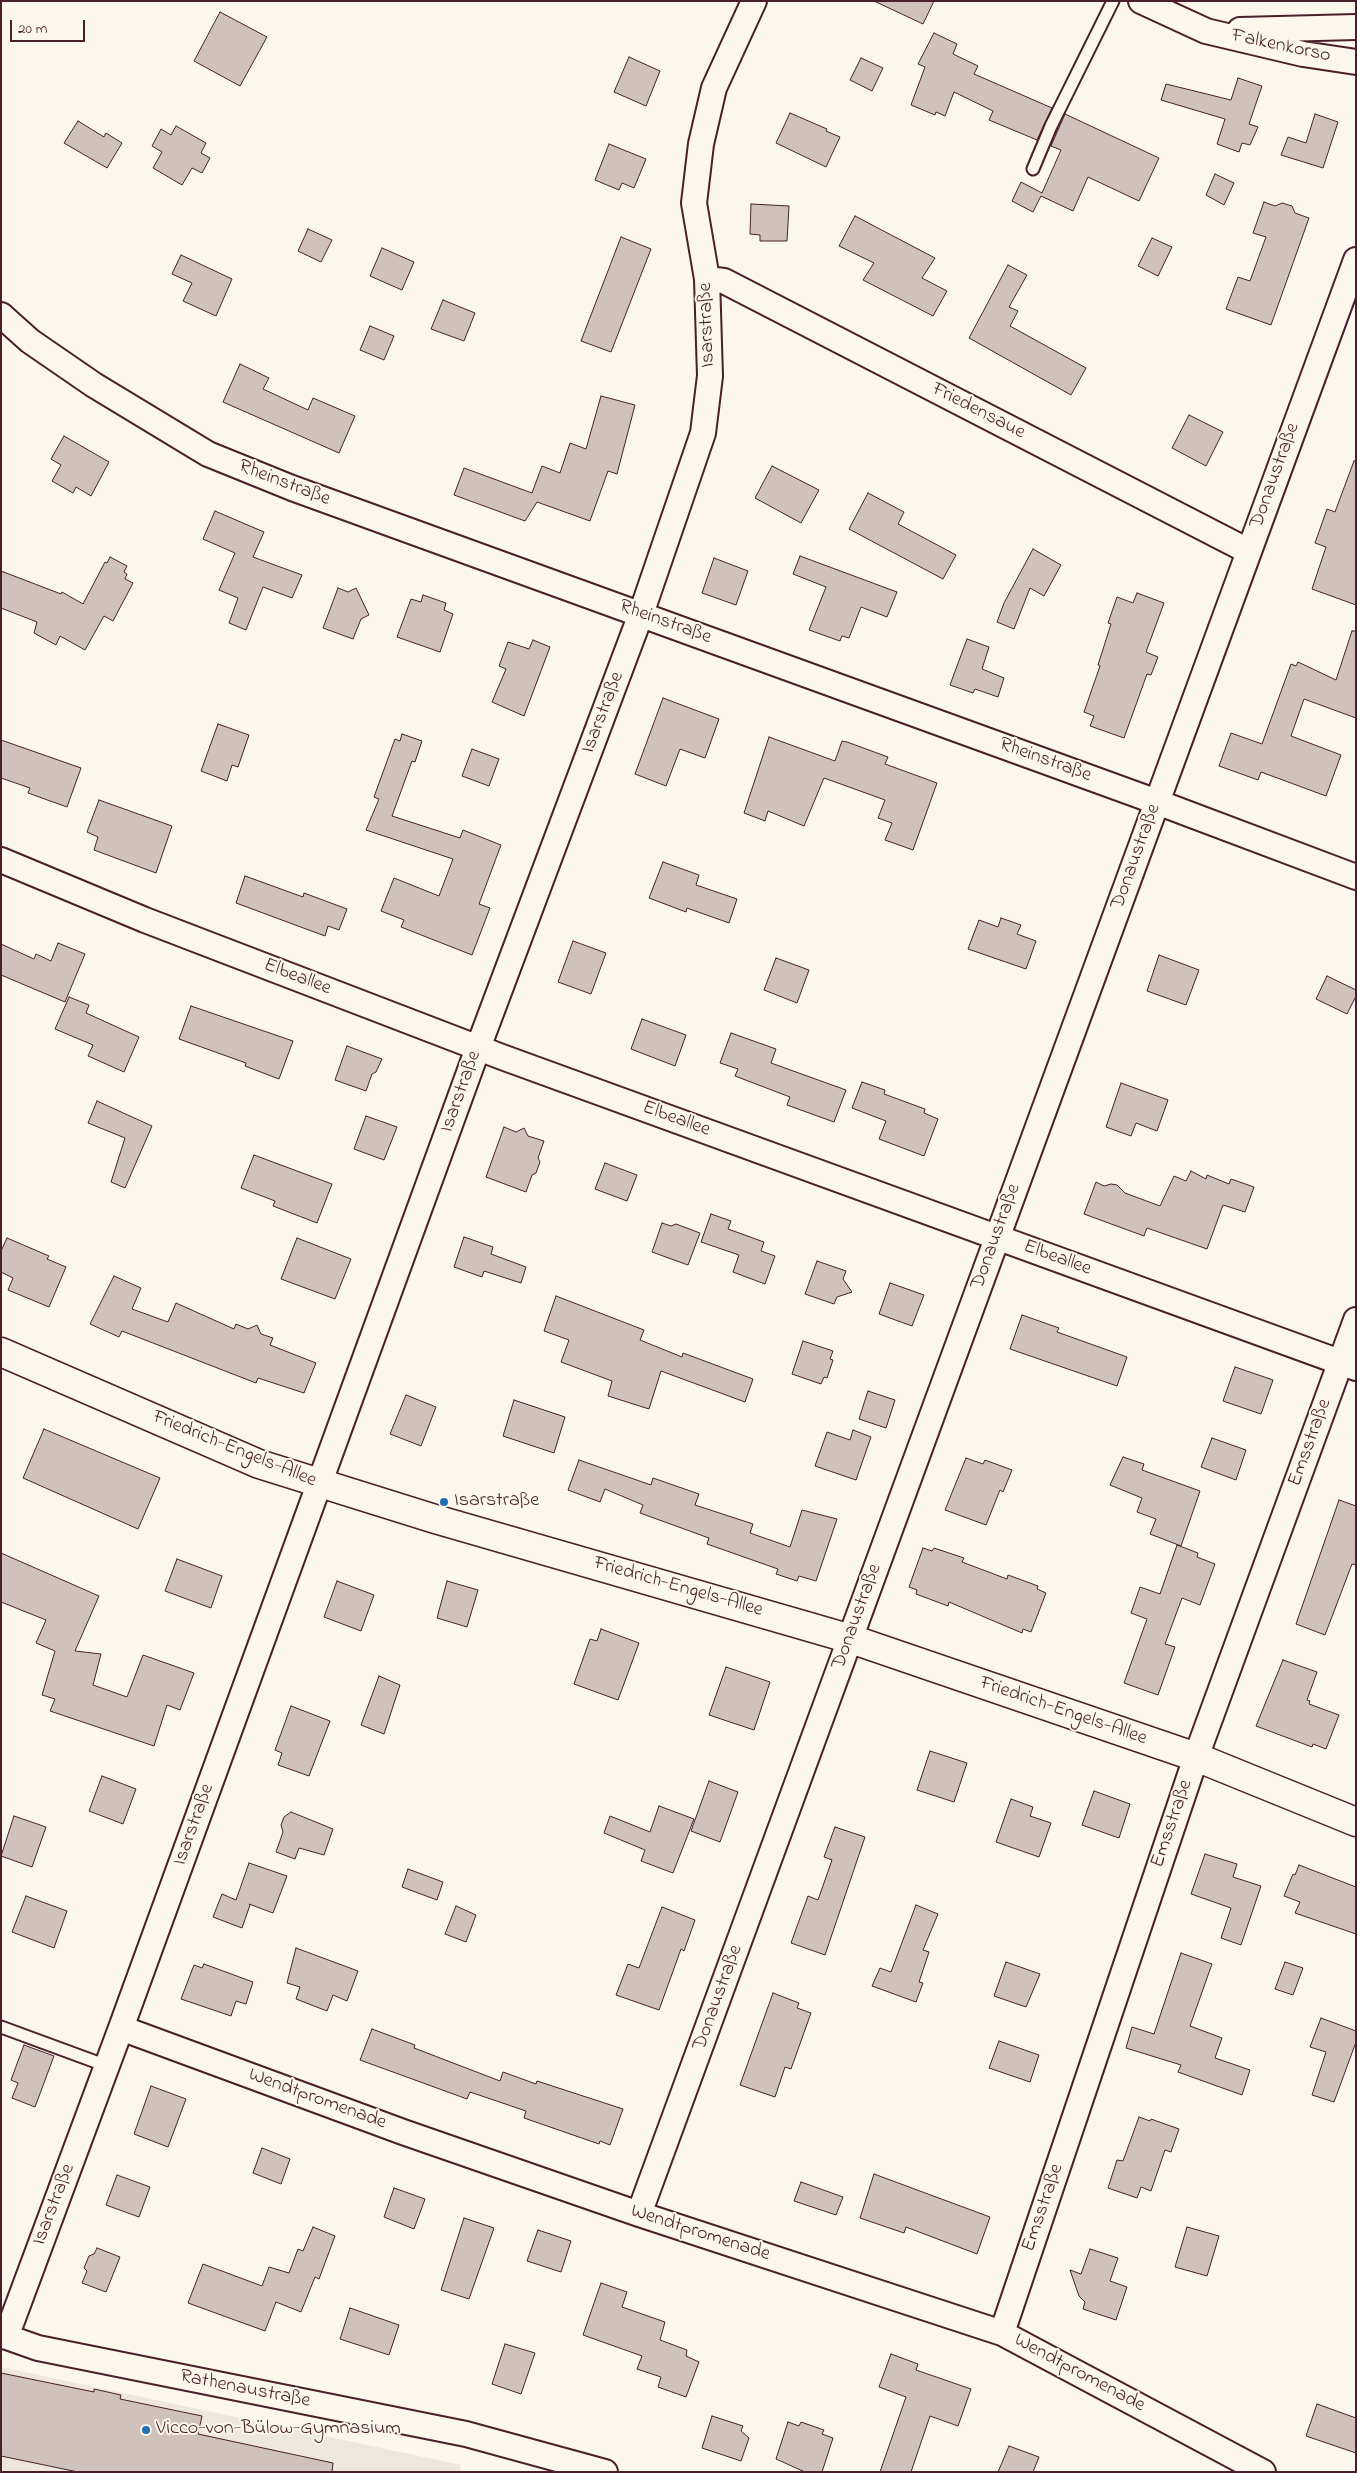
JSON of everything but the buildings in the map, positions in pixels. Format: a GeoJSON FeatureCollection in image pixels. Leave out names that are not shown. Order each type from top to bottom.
{"type":"FeatureCollection","features":[{"type":"Feature","properties":{"kind":"street","name":"Isarstraße"},"geometry":{"type":"LineString","coordinates":[[4,2336],[107,2066],[478,1048],[641,614],[703,433],[710,376],[707,278],[694,203],[701,144],[714,88],[754,1]]}},
{"type":"Feature","properties":{"kind":"street","name":"Falkenkorso"},"geometry":{"type":"LineString","coordinates":[[1141,1],[1206,31],[1303,54],[1356,62]]}},
{"type":"Feature","properties":{"kind":"street","name":"Falkenkorso"},"geometry":{"type":"LineString","coordinates":[[1206,31],[1356,27]]}},
{"type":"Feature","properties":{"kind":"street","name":"Donaustraße"},"geometry":{"type":"LineString","coordinates":[[639,2214],[1356,260]]}},
{"type":"Feature","properties":{"kind":"street","name":"Friedensaue"},"geometry":{"type":"LineString","coordinates":[[707,278],[724,281],[1248,551]]}},
{"type":"Feature","properties":{"kind":"street","name":"Rheinstraße"},"geometry":{"type":"LineString","coordinates":[[1,315],[30,341],[94,385],[208,454],[292,488],[1157,802],[1356,877]]}},
{"type":"Feature","properties":{"kind":"street","name":"Elbeallee"},"geometry":{"type":"LineString","coordinates":[[1,860],[145,920],[478,1048],[1348,1366]]}},
{"type":"Feature","properties":{"kind":"street","name":"Emsstraße"},"geometry":{"type":"LineString","coordinates":[[1002,2333],[1196,1758],[1348,1366],[1356,1320]]}},
{"type":"Feature","properties":{"kind":"street","name":"Friedrich-Engels-Allee"},"geometry":{"type":"LineString","coordinates":[[1,1352],[259,1464],[320,1484],[850,1639],[1196,1758],[1356,1822]]}},
{"type":"Feature","properties":{"kind":"street","name":"Wendtpromenade"},"geometry":{"type":"LineString","coordinates":[[121,2028],[403,2132],[639,2214],[1002,2333],[1263,2472]]}},
{"type":"Feature","properties":{"kind":"street","name":"Rathenaustraße"},"geometry":{"type":"LineString","coordinates":[[4,2336],[38,2348],[466,2434],[605,2472]]}},
{"type":"Feature","properties":{"kind":"lane"},"geometry":{"type":"LineString","coordinates":[[1033,169],[1051,126],[1112,1]]}},
{"type":"Feature","properties":{"kind":"lane"},"geometry":{"type":"LineString","coordinates":[[1,2027],[107,2066]]}},
{"type":"Feature","properties":{"kind":"shaded area","name":"Vicco-von-Bülow-Gymnasium"},"geometry":{"type":"Polygon","coordinates":[[[1,2367],[461,2465],[460,2472],[1,2472],[1,2367]]]}},
{"type":"Feature","properties":{"kind":"place","name":"Isarstraße"},"geometry":{"type":"Point","coordinates":[444,1502]}},
{"type":"Feature","properties":{"kind":"place","name":"Vicco-von-Bülow-Gymnasium"},"geometry":{"type":"Point","coordinates":[146,2430]}}]}
